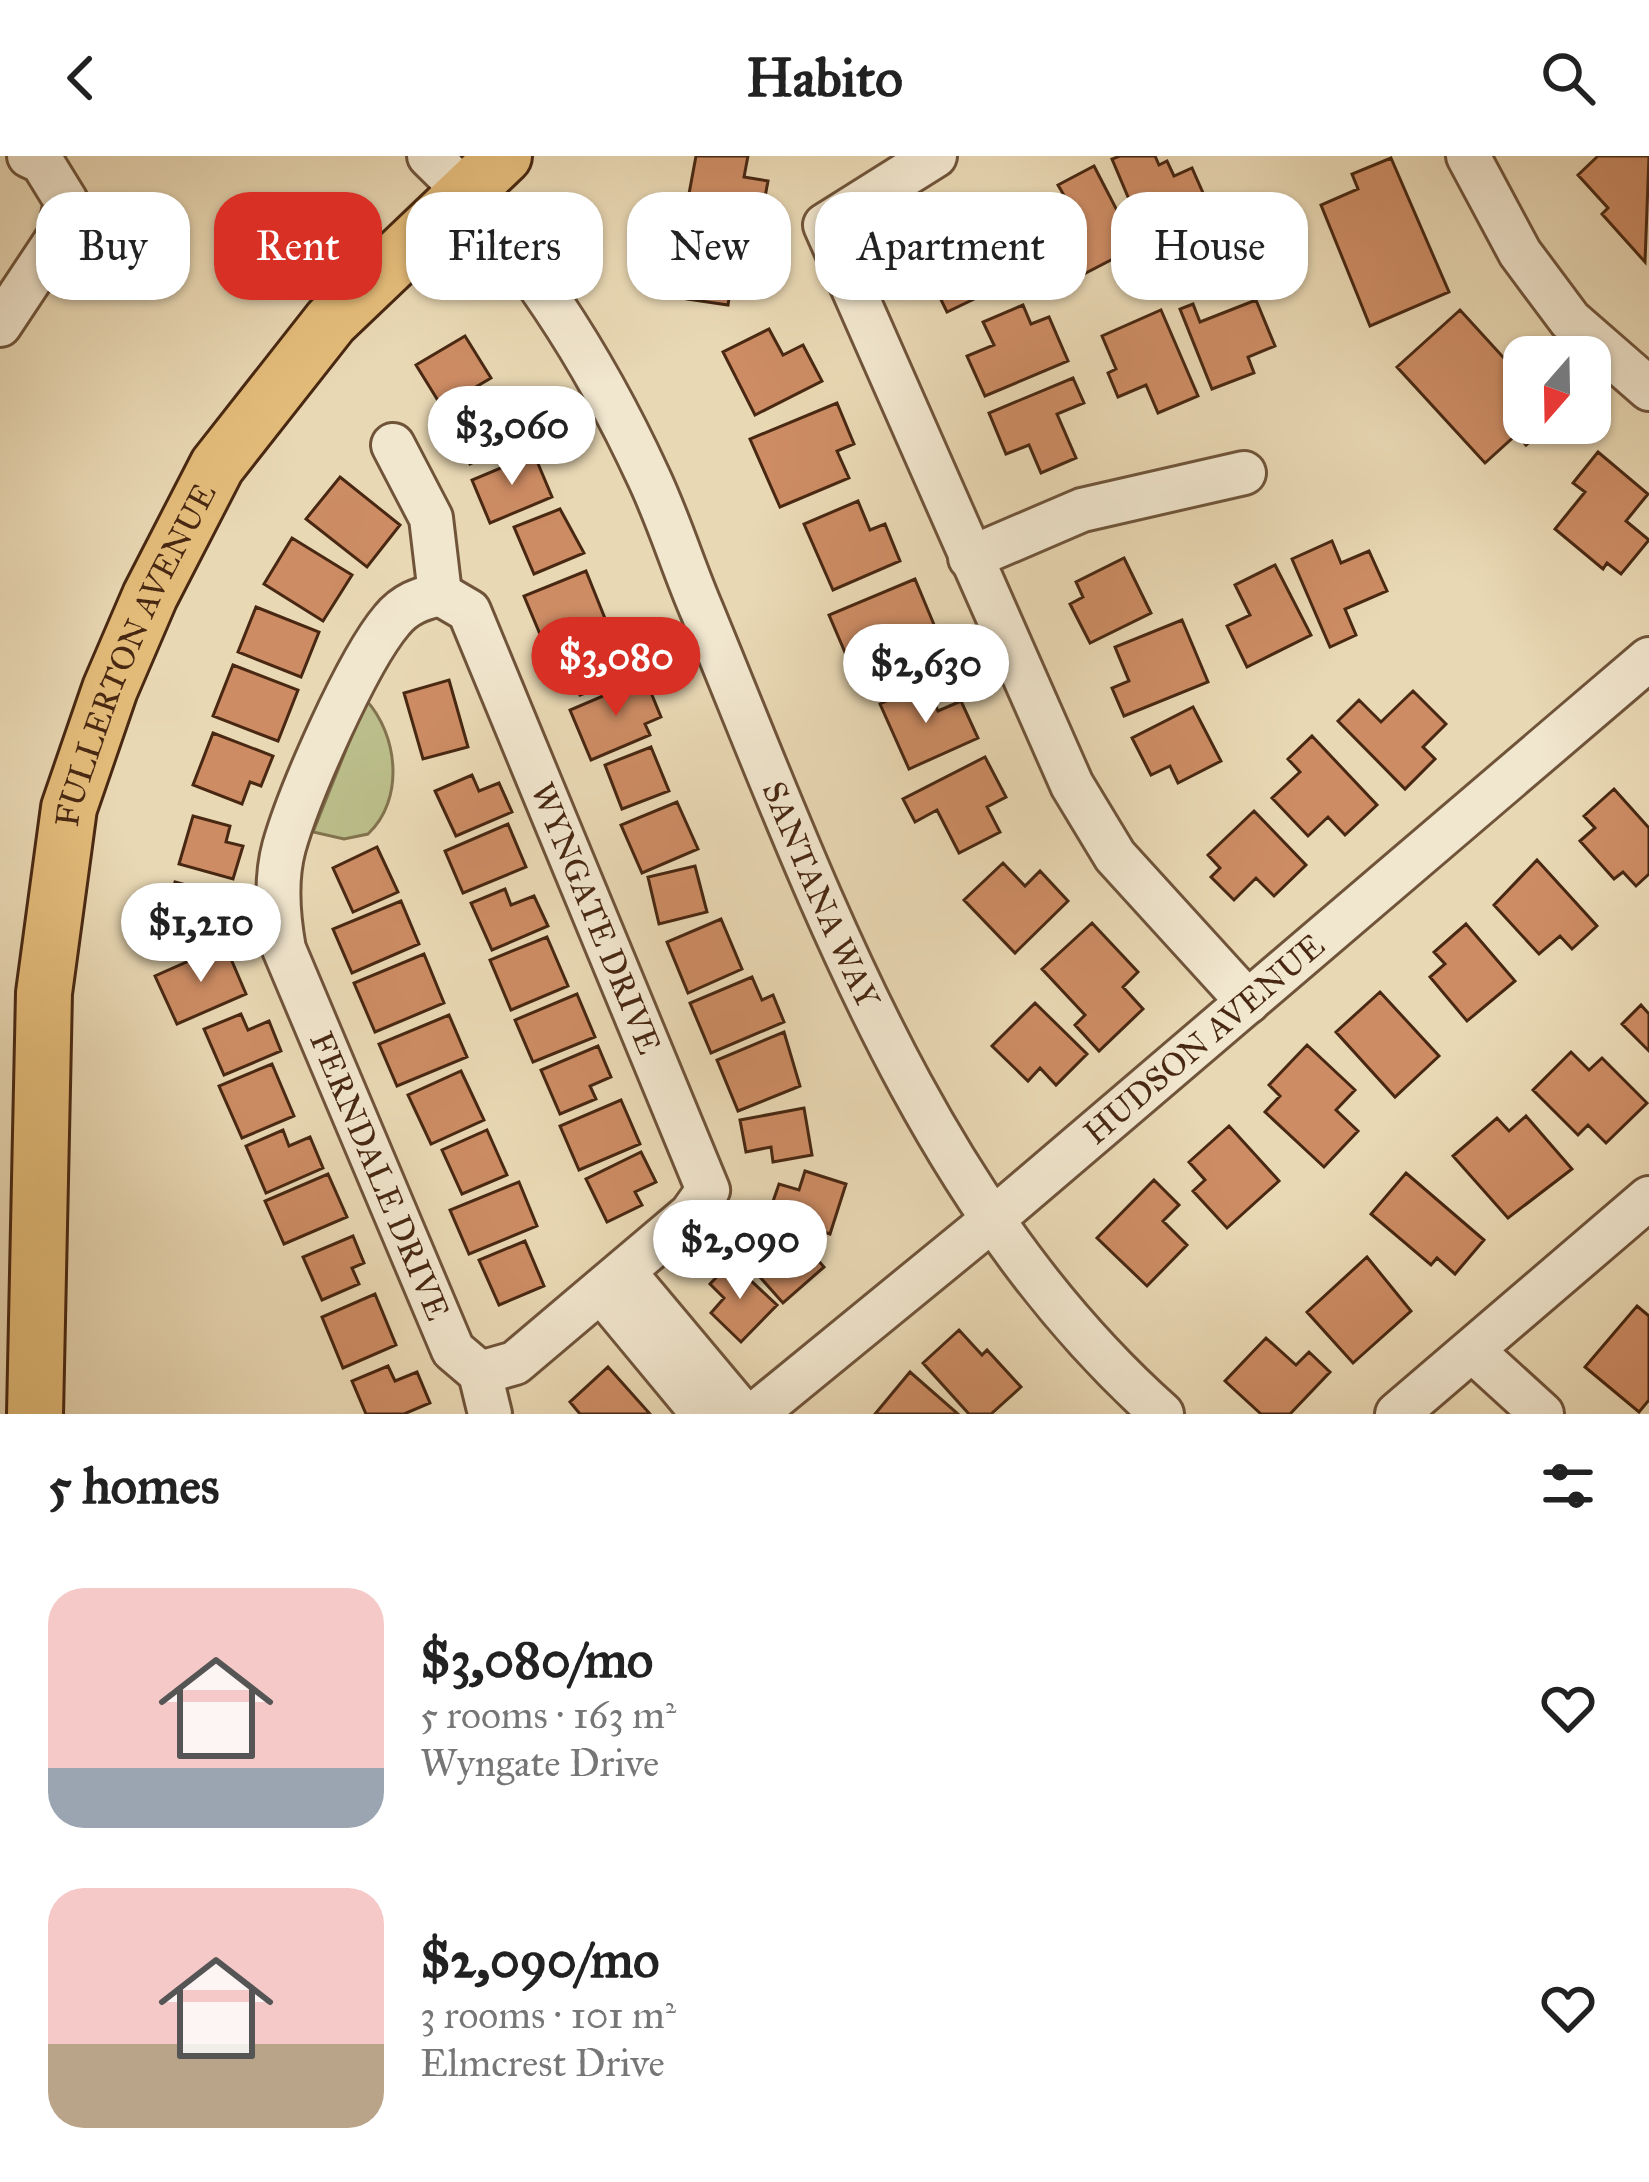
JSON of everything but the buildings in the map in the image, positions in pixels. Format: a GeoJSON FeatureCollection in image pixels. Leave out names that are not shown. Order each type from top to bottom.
{"type":"FeatureCollection","features":[{"type":"Feature","properties":{"kind":"main road","name":"FULLERTON AVENUE"},"geometry":{"type":"LineString","coordinates":[[34,1414],[17,1350],[44,993],[69,808],[110,689],[217,466],[331,321],[466,167]]}},
{"type":"Feature","properties":{"kind":"street"},"geometry":{"type":"LineString","coordinates":[[0,325],[59,236],[66,202],[42,162],[29,156]]}},
{"type":"Feature","properties":{"kind":"street"},"geometry":{"type":"LineString","coordinates":[[1468,156],[1520,253],[1570,320],[1649,389]]}},
{"type":"Feature","properties":{"kind":"street"},"geometry":{"type":"LineString","coordinates":[[918,161],[825,226],[1072,784],[1115,856],[1248,1002]]}},
{"type":"Feature","properties":{"kind":"street","name":"SANTANA WAY"},"geometry":{"type":"LineString","coordinates":[[466,167],[574,336],[649,477],[867,1003],[916,1102],[992,1220],[1120,1376],[1162,1414]]}},
{"type":"Feature","properties":{"kind":"street"},"geometry":{"type":"LineString","coordinates":[[393,445],[431,518],[440,594]]}},
{"type":"Feature","properties":{"kind":"street"},"geometry":{"type":"LineString","coordinates":[[970,558],[1082,510],[1244,473]]}},
{"type":"Feature","properties":{"kind":"street","name":"WYNGATE DRIVE"},"geometry":{"type":"LineString","coordinates":[[440,594],[470,610],[708,1190],[691,1214],[612,1281]]}},
{"type":"Feature","properties":{"kind":"street","name":"FERNDALE DRIVE"},"geometry":{"type":"LineString","coordinates":[[440,594],[414,601],[393,618],[362,662],[284,848],[279,925],[284,949],[453,1350],[480,1372]]}},
{"type":"Feature","properties":{"kind":"street","name":"HUDSON AVENUE"},"geometry":{"type":"LineString","coordinates":[[755,1414],[992,1220],[1649,659]]}},
{"type":"Feature","properties":{"kind":"street"},"geometry":{"type":"LineString","coordinates":[[1397,1414],[1649,1198]]}},
{"type":"Feature","properties":{"kind":"street"},"geometry":{"type":"LineString","coordinates":[[490,1414],[480,1372],[515,1363],[612,1281]]}},
{"type":"Feature","properties":{"kind":"street"},"geometry":{"type":"LineString","coordinates":[[612,1281],[704,1414]]}},
{"type":"Feature","properties":{"kind":"street"},"geometry":{"type":"LineString","coordinates":[[612,1281],[743,1414]]}},
{"type":"Feature","properties":{"kind":"street"},"geometry":{"type":"LineString","coordinates":[[1474,1352],[1541,1414]]}},
{"type":"Feature","properties":{"kind":"green space"},"geometry":{"type":"Polygon","coordinates":[[[366,700],[377,714],[390,749],[393,767],[388,803],[368,834],[344,839],[313,832],[366,700]]]}}]}
